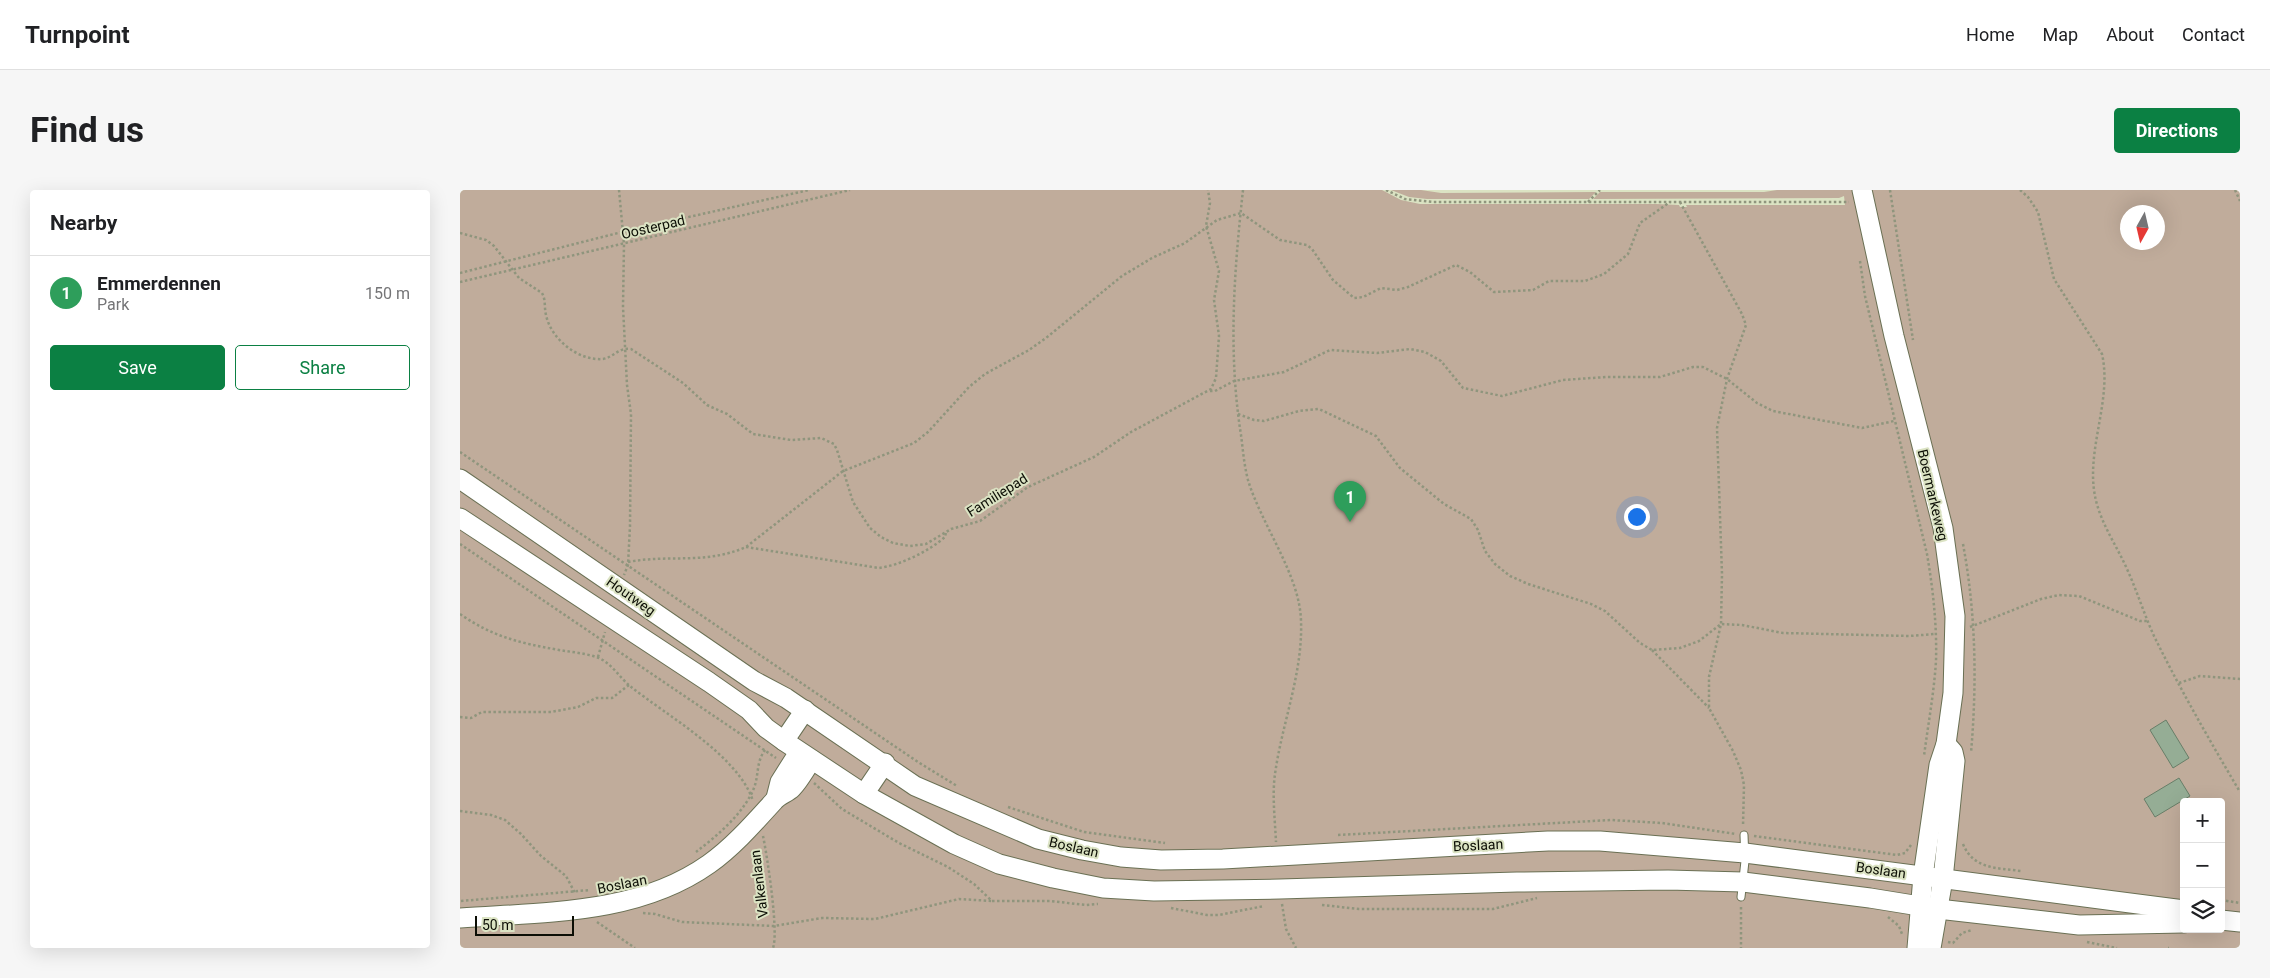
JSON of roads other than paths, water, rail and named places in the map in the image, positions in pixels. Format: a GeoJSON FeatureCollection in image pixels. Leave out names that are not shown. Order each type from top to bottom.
{"type":"FeatureCollection","features":[{"type":"Feature","properties":{"kind":"main road","name":"Boermarkeweg"},"geometry":{"type":"LineString","coordinates":[[1868,255],[1871,190]]}},
{"type":"Feature","properties":{"kind":"main road","name":"Boermarkeweg"},"geometry":{"type":"LineString","coordinates":[[1854,196],[1868,255],[1894,336],[1942,528],[1955,616],[1953,693],[1946,744],[1939,765],[1923,876],[1929,908],[1931,948]]}},
{"type":"Feature","properties":{"kind":"main road","name":"Houtweg"},"geometry":{"type":"LineString","coordinates":[[460,479],[754,681],[800,707]]}},
{"type":"Feature","properties":{"kind":"main road","name":"Houtweg"},"geometry":{"type":"LineString","coordinates":[[460,518],[725,693],[749,710],[787,747]]}},
{"type":"Feature","properties":{"kind":"main road","name":"Boslaan"},"geometry":{"type":"LineString","coordinates":[[460,918],[583,907],[627,901],[668,887],[708,865],[759,818],[776,798],[787,747],[800,707],[915,786],[935,796],[1038,839],[1121,857],[1161,860],[1223,859],[1548,841],[1600,840],[1745,844],[1923,876],[2180,909]]}},
{"type":"Feature","properties":{"kind":"main road","name":"Boermarkeweg"},"geometry":{"type":"LineString","coordinates":[[1917,948],[1929,908],[1943,879],[1955,761],[1953,752],[1946,744]]}},
{"type":"Feature","properties":{"kind":"main road"},"geometry":{"type":"LineString","coordinates":[[787,747],[864,794],[954,844],[999,864],[1103,888],[1154,891],[1668,880],[1742,890],[2079,925],[2180,923]]}},
{"type":"Feature","properties":{"kind":"main road"},"geometry":{"type":"LineString","coordinates":[[864,794],[884,763]]}},
{"type":"Feature","properties":{"kind":"main road"},"geometry":{"type":"LineString","coordinates":[[2225,920],[2240,922]]}},
{"type":"Feature","properties":{"kind":"lane"},"geometry":{"type":"LineString","coordinates":[[1742,890],[1745,844]]}},
{"type":"Feature","properties":{"kind":"place","name":"Emmerdennen"},"geometry":{"type":"Point","coordinates":[1350,522]}}]}
